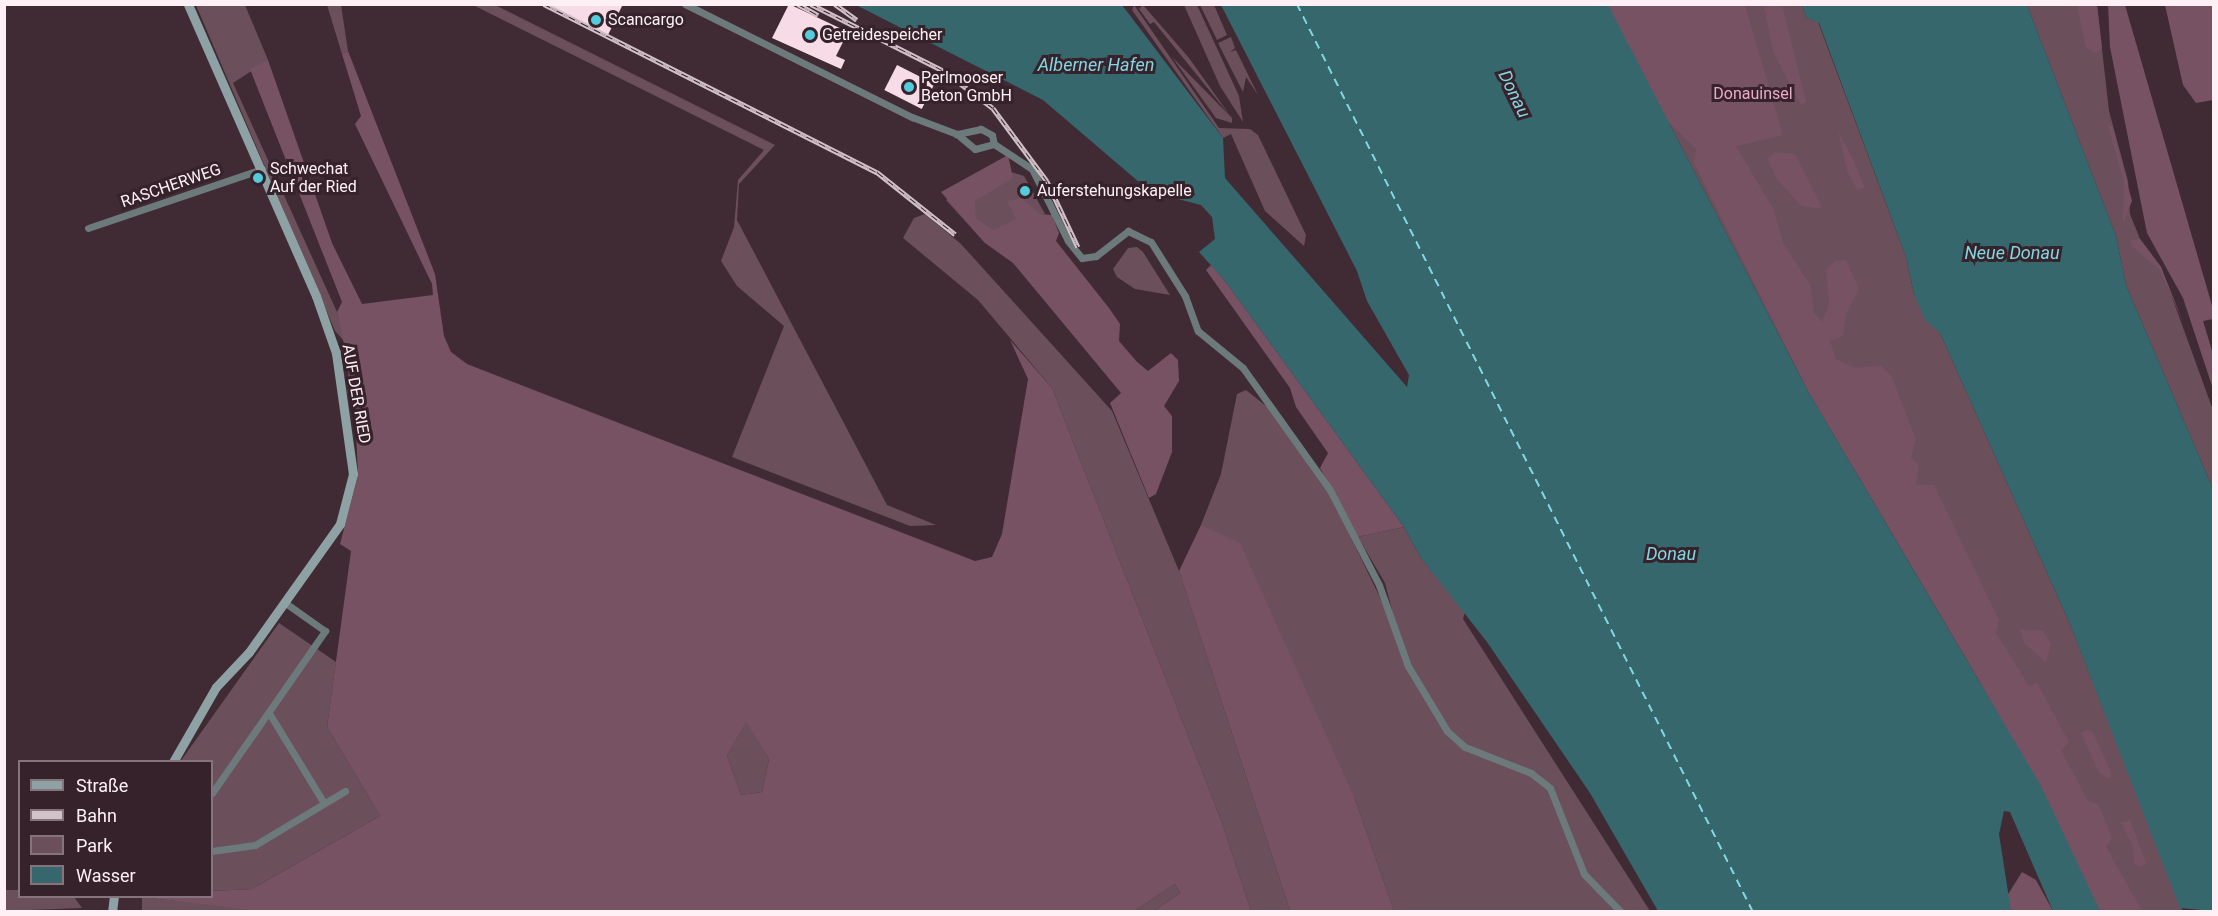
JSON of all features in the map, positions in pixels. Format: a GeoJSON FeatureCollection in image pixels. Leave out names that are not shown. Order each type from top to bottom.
{"type":"FeatureCollection","features":[{"type":"Feature","properties":{"kind":"main road","name":"AUF DER RIED"},"geometry":{"type":"LineString","coordinates":[[173,760],[216,687],[284,602],[340,524],[353,474],[336,353],[262,169],[188,4]]}},
{"type":"Feature","properties":{"kind":"street"},"geometry":{"type":"LineString","coordinates":[[685,4],[912,117],[957,134],[980,151],[994,144]]}},
{"type":"Feature","properties":{"kind":"street"},"geometry":{"type":"LineString","coordinates":[[957,134],[981,129],[992,135],[994,144],[1032,169],[1068,241],[1082,258],[1096,256],[1128,231],[1150,242],[1185,296],[1198,331],[1243,368],[1330,490],[1379,585],[1408,666],[1447,731],[1465,747],[1531,773],[1550,788],[1584,874],[1621,912]]}},
{"type":"Feature","properties":{"kind":"street","name":"RASCHERWEG"},"geometry":{"type":"LineString","coordinates":[[88,228],[262,169]]}},
{"type":"Feature","properties":{"kind":"street"},"geometry":{"type":"LineString","coordinates":[[213,792],[325,631],[284,602]]}},
{"type":"Feature","properties":{"kind":"street"},"geometry":{"type":"LineString","coordinates":[[269,713],[324,803]]}},
{"type":"Feature","properties":{"kind":"street"},"geometry":{"type":"LineString","coordinates":[[213,851],[255,845],[345,791]]}},
{"type":"Feature","properties":{"kind":"green space"},"geometry":{"type":"Polygon","coordinates":[[[196,5],[245,5],[268,60],[233,83],[337,312],[344,341],[335,331],[196,5]]]}},
{"type":"Feature","properties":{"kind":"green space"},"geometry":{"type":"Polygon","coordinates":[[[327,5],[341,5],[348,51],[342,54],[327,5]]]}},
{"type":"Feature","properties":{"kind":"green space"},"geometry":{"type":"Polygon","coordinates":[[[473,5],[495,5],[775,145],[739,184],[737,220],[887,505],[936,525],[910,526],[732,457],[784,326],[737,286],[721,261],[734,227],[738,180],[764,150],[473,5]]]}},
{"type":"Feature","properties":{"kind":"green space"},"geometry":{"type":"Polygon","coordinates":[[[1134,5],[1219,128],[1250,129],[1258,135],[1306,235],[1304,246],[1265,211],[1231,134],[1223,138],[1132,10],[1134,5]]]}},
{"type":"Feature","properties":{"kind":"green space"},"geometry":{"type":"Polygon","coordinates":[[[1143,5],[1189,58],[1231,117],[1154,22],[1150,24],[1139,9],[1143,5]]]}},
{"type":"Feature","properties":{"kind":"green space"},"geometry":{"type":"Polygon","coordinates":[[[1184,5],[1197,5],[1239,96],[1243,122],[1220,86],[1184,5]]]}},
{"type":"Feature","properties":{"kind":"green space"},"geometry":{"type":"Polygon","coordinates":[[[1200,5],[1214,5],[1227,35],[1217,40],[1200,5]]]}},
{"type":"Feature","properties":{"kind":"green space"},"geometry":{"type":"Polygon","coordinates":[[[1603,5],[1745,5],[1783,135],[1736,146],[1774,210],[1783,243],[1811,286],[1814,313],[1822,322],[1829,304],[1826,270],[1835,261],[1846,260],[1859,289],[1846,314],[1843,336],[1830,341],[1836,359],[1856,368],[1880,365],[1891,375],[1916,439],[1911,458],[1919,465],[1916,485],[1934,485],[1999,620],[1996,633],[2029,686],[2037,683],[2069,742],[2061,750],[2088,801],[2098,804],[2112,838],[2106,847],[2142,911],[2100,911],[1998,713],[1809,393],[1694,163],[1696,149],[1658,112],[1603,5]]]}},
{"type":"Feature","properties":{"kind":"green space","name":"Donauinsel"},"geometry":{"type":"Polygon","coordinates":[[[1608,5],[1802,5],[1806,17],[1818,22],[1906,257],[1914,294],[1940,333],[2070,624],[2183,911],[2100,911],[2073,852],[1958,642],[1809,393],[1608,5]]]}},
{"type":"Feature","properties":{"kind":"green space"},"geometry":{"type":"Polygon","coordinates":[[[1764,5],[1780,5],[1784,12],[1806,102],[1801,105],[1773,52],[1764,5]]]}},
{"type":"Feature","properties":{"kind":"green space"},"geometry":{"type":"Polygon","coordinates":[[[2027,5],[2097,5],[2109,111],[2128,181],[2130,214],[2140,239],[2161,267],[2213,410],[2213,489],[2126,285],[2116,236],[2027,5]]]}},
{"type":"Feature","properties":{"kind":"green space"},"geometry":{"type":"Polygon","coordinates":[[[2077,5],[2097,5],[2102,48],[2096,53],[2086,48],[2077,5]]]}},
{"type":"Feature","properties":{"kind":"green space"},"geometry":{"type":"Polygon","coordinates":[[[2108,5],[2125,5],[2213,309],[2213,319],[2203,321],[2213,354],[2213,389],[2183,298],[2147,233],[2110,47],[2108,5]]]}},
{"type":"Feature","properties":{"kind":"green space"},"geometry":{"type":"Polygon","coordinates":[[[2165,5],[2213,5],[2213,100],[2196,103],[2183,85],[2165,5]]]}},
{"type":"Feature","properties":{"kind":"green space"},"geometry":{"type":"Polygon","coordinates":[[[1231,37],[1235,48],[1230,52],[1236,50],[1258,95],[1246,77],[1243,92],[1218,43],[1231,37]]]}},
{"type":"Feature","properties":{"kind":"green space"},"geometry":{"type":"Polygon","coordinates":[[[348,51],[435,274],[444,336],[451,352],[467,364],[975,561],[992,557],[1002,534],[1028,379],[1010,340],[1052,388],[1221,820],[1251,911],[1154,911],[1180,893],[1175,884],[1133,912],[266,912],[150,898],[213,898],[213,891],[252,889],[380,816],[327,727],[351,551],[340,544],[358,476],[355,406],[347,392],[349,367],[337,312],[342,302],[250,69],[268,60],[332,243],[362,304],[433,295],[432,284],[355,124],[361,116],[342,54],[348,51]],[[746,722],[727,756],[741,795],[762,792],[769,759],[746,722]]]}},
{"type":"Feature","properties":{"kind":"green space"},"geometry":{"type":"Polygon","coordinates":[[[1172,57],[1232,118],[1232,123],[1216,118],[1172,57]]]}},
{"type":"Feature","properties":{"kind":"green space"},"geometry":{"type":"Polygon","coordinates":[[[2108,125],[2112,126],[2132,201],[2123,223],[2124,182],[2108,125]]]}},
{"type":"Feature","properties":{"kind":"green space"},"geometry":{"type":"Polygon","coordinates":[[[1838,131],[1865,188],[1857,190],[1847,171],[1838,131]]]}},
{"type":"Feature","properties":{"kind":"green space"},"geometry":{"type":"Polygon","coordinates":[[[1775,152],[1795,154],[1823,209],[1801,206],[1777,179],[1767,159],[1775,152]]]}},
{"type":"Feature","properties":{"kind":"green space"},"geometry":{"type":"Polygon","coordinates":[[[1008,155],[1013,178],[975,201],[976,218],[993,230],[1016,219],[1007,201],[1022,198],[1039,214],[1052,215],[1059,233],[1056,241],[1120,324],[1119,341],[1137,362],[1148,371],[1171,353],[1178,360],[1179,381],[1164,406],[1172,416],[1172,452],[1156,494],[1149,498],[1110,403],[1121,393],[1013,263],[985,243],[941,192],[1008,155]]]}},
{"type":"Feature","properties":{"kind":"green space"},"geometry":{"type":"Polygon","coordinates":[[[1001,169],[1024,176],[1045,214],[985,243],[946,200],[1001,169]]]}},
{"type":"Feature","properties":{"kind":"green space"},"geometry":{"type":"Polygon","coordinates":[[[925,214],[961,244],[1112,411],[1179,571],[1290,911],[1251,911],[1221,820],[1052,388],[978,300],[903,238],[914,218],[925,214]]]}},
{"type":"Feature","properties":{"kind":"green space"},"geometry":{"type":"Polygon","coordinates":[[[2140,239],[2161,267],[2183,322],[2160,270],[2132,246],[2130,240],[2140,239]]]}},
{"type":"Feature","properties":{"kind":"green space"},"geometry":{"type":"Polygon","coordinates":[[[1137,247],[1143,252],[1170,295],[1135,289],[1117,277],[1113,269],[1128,248],[1137,247]]]}},
{"type":"Feature","properties":{"kind":"green space"},"geometry":{"type":"Polygon","coordinates":[[[1211,265],[1404,527],[1358,537],[1320,468],[1328,453],[1296,407],[1290,388],[1206,270],[1211,265]]]}},
{"type":"Feature","properties":{"kind":"green space"},"geometry":{"type":"Polygon","coordinates":[[[1246,390],[1271,410],[1329,492],[1386,610],[1392,610],[1385,583],[1358,537],[1404,527],[1421,558],[1465,612],[1463,619],[1650,911],[1394,911],[1355,799],[1201,525],[1221,474],[1237,394],[1246,390]]]}},
{"type":"Feature","properties":{"kind":"green space"},"geometry":{"type":"Polygon","coordinates":[[[1201,525],[1240,543],[1355,799],[1394,911],[1290,911],[1179,571],[1201,525]]]}},
{"type":"Feature","properties":{"kind":"green space"},"geometry":{"type":"Polygon","coordinates":[[[279,623],[336,662],[327,727],[380,816],[252,889],[213,891],[213,760],[181,760],[279,623]]]}},
{"type":"Feature","properties":{"kind":"green space"},"geometry":{"type":"Polygon","coordinates":[[[2020,629],[2043,631],[2051,644],[2046,663],[2024,643],[2020,629]]]}},
{"type":"Feature","properties":{"kind":"green space"},"geometry":{"type":"Polygon","coordinates":[[[746,721],[769,759],[762,792],[741,795],[727,756],[746,721]]]}},
{"type":"Feature","properties":{"kind":"green space"},"geometry":{"type":"Polygon","coordinates":[[[2086,730],[2093,732],[2112,774],[2109,779],[2099,773],[2081,733],[2086,730]]]}},
{"type":"Feature","properties":{"kind":"green space"},"geometry":{"type":"Polygon","coordinates":[[[2130,820],[2146,863],[2141,867],[2134,863],[2133,847],[2121,823],[2130,820]]]}},
{"type":"Feature","properties":{"kind":"green space"},"geometry":{"type":"Polygon","coordinates":[[[2022,872],[2036,880],[2053,911],[2011,911],[2007,896],[2022,872]]]}},
{"type":"Feature","properties":{"kind":"green space"},"geometry":{"type":"Polygon","coordinates":[[[1175,884],[1180,893],[1154,911],[1133,912],[1175,884]]]}},
{"type":"Feature","properties":{"kind":"green space"},"geometry":{"type":"Polygon","coordinates":[[[4,890],[18,890],[18,898],[75,898],[82,908],[5,911],[4,890]]]}},
{"type":"Feature","properties":{"kind":"green space"},"geometry":{"type":"Polygon","coordinates":[[[142,898],[151,898],[266,911],[142,911],[142,898]]]}},
{"type":"Feature","properties":{"kind":"water","name":"Donau"},"geometry":{"type":"Polygon","coordinates":[[[856,5],[1122,5],[1223,138],[1225,178],[1407,387],[1409,375],[1367,301],[1357,271],[1221,5],[1608,5],[1809,393],[2041,786],[2100,911],[2053,911],[2010,812],[2004,811],[1999,834],[2011,911],[1658,911],[1590,793],[1487,642],[1421,558],[1404,527],[1225,281],[1199,252],[1215,239],[1212,217],[1201,205],[1166,196],[1160,200],[1043,100],[856,5]]]}},
{"type":"Feature","properties":{"kind":"water","name":"Neue Donau"},"geometry":{"type":"Polygon","coordinates":[[[1802,5],[2027,5],[2116,236],[2126,285],[2213,489],[2213,911],[2180,908],[2070,624],[1940,333],[1925,320],[1914,294],[1906,257],[1819,23],[1806,17],[1802,5]]]}},
{"type":"Feature","properties":{"kind":"building","name":"Scancargo"},"geometry":{"type":"Polygon","coordinates":[[[546,4],[623,4],[608,35],[546,4]]]}},
{"type":"Feature","properties":{"kind":"building","name":"Getreidespeicher"},"geometry":{"type":"Polygon","coordinates":[[[789,4],[848,32],[836,56],[845,60],[841,69],[772,38],[789,4]]]}},
{"type":"Feature","properties":{"kind":"building","name":"Perlmooser Beton GmbH"},"geometry":{"type":"Polygon","coordinates":[[[897,65],[934,84],[922,109],[884,90],[897,65]]]}},
{"type":"Feature","properties":{"kind":"ferry route"},"geometry":{"type":"LineString","coordinates":[[1297,4],[1753,912]]}},
{"type":"Feature","properties":{"kind":"railway"},"geometry":{"type":"LineString","coordinates":[[544,4],[877,172],[955,234]]}},
{"type":"Feature","properties":{"kind":"railway"},"geometry":{"type":"LineString","coordinates":[[798,4],[818,15]]}},
{"type":"Feature","properties":{"kind":"railway"},"geometry":{"type":"LineString","coordinates":[[811,4],[944,71],[993,108],[1047,181],[1078,247]]}},
{"type":"Feature","properties":{"kind":"railway"},"geometry":{"type":"LineString","coordinates":[[835,4],[857,20]]}},
{"type":"Feature","properties":{"kind":"place","name":"Scancargo"},"geometry":{"type":"Point","coordinates":[596,20]}},
{"type":"Feature","properties":{"kind":"place","name":"Getreidespeicher"},"geometry":{"type":"Point","coordinates":[810,35]}},
{"type":"Feature","properties":{"kind":"place","name":"Perlmooser Beton GmbH"},"geometry":{"type":"Point","coordinates":[909,87]}},
{"type":"Feature","properties":{"kind":"place","name":"Schwechat Auf der Ried"},"geometry":{"type":"Point","coordinates":[258,178]}},
{"type":"Feature","properties":{"kind":"place","name":"Auferstehungskapelle"},"geometry":{"type":"Point","coordinates":[1025,191]}},
{"type":"Feature","properties":{"kind":"water label","name":"Alberner Hafen"},"geometry":{"type":"Point","coordinates":[1096,65]}}]}
